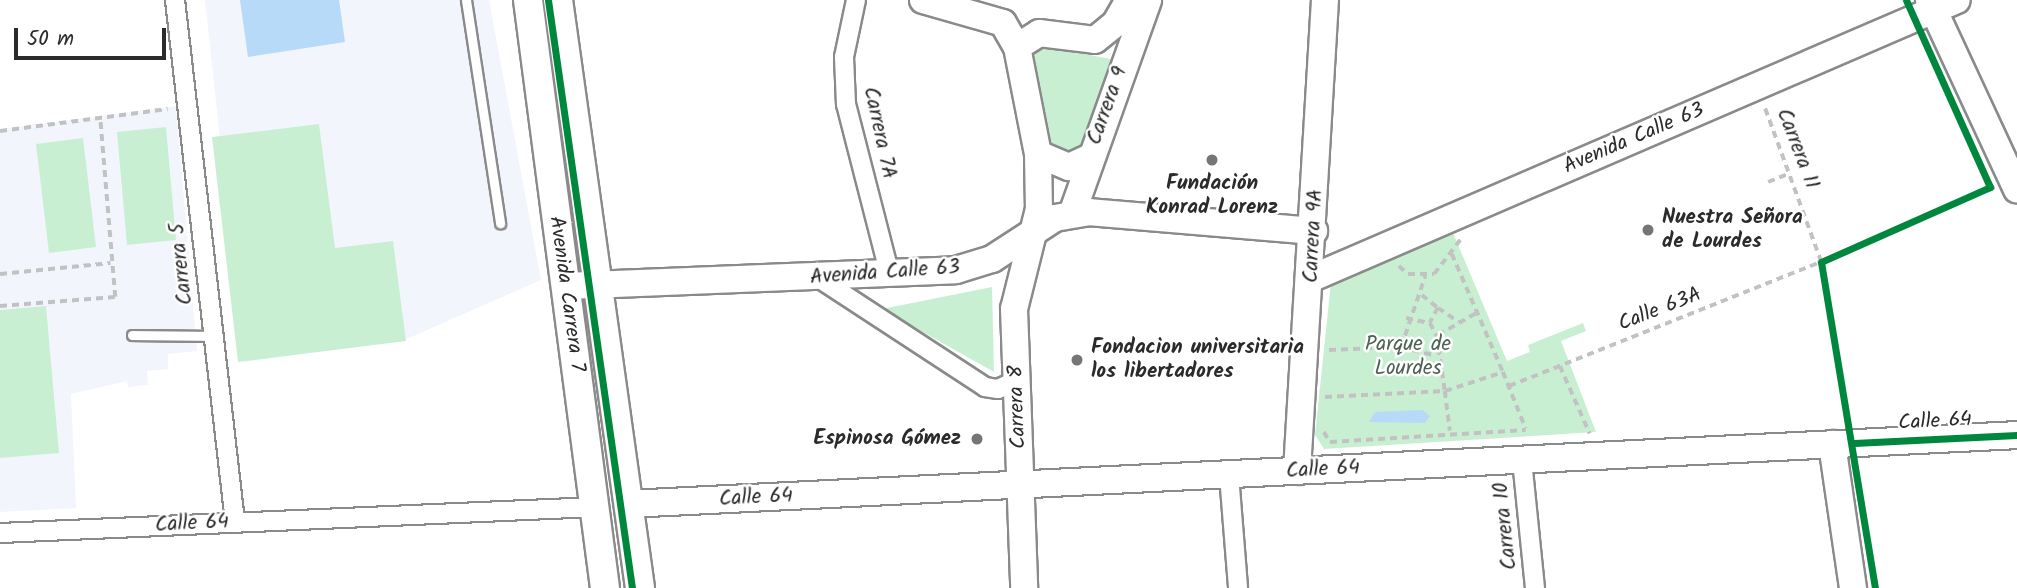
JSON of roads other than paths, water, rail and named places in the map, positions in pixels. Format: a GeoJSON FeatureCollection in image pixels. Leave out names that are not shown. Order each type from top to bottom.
{"type":"FeatureCollection","features":[{"type":"Feature","properties":{"kind":"main road","name":"Avenida Carrera 7"},"geometry":{"type":"LineString","coordinates":[[528,0],[605,588]]}},
{"type":"Feature","properties":{"kind":"main road","name":"Avenida Carrera 7"},"geometry":{"type":"LineString","coordinates":[[558,0],[639,588]]}},
{"type":"Feature","properties":{"kind":"street","name":"Carrera 5"},"geometry":{"type":"LineString","coordinates":[[175,0],[235,522]]}},
{"type":"Feature","properties":{"kind":"street","name":"Carrera 7A"},"geometry":{"type":"LineString","coordinates":[[856,0],[844,57],[846,104],[890,275]]}},
{"type":"Feature","properties":{"kind":"street"},"geometry":{"type":"LineString","coordinates":[[1017,47],[1040,33],[1095,40],[1115,24],[1129,0]]}},
{"type":"Feature","properties":{"kind":"street","name":"Carrera 9"},"geometry":{"type":"LineString","coordinates":[[1072,214],[1090,156],[1148,0]]}},
{"type":"Feature","properties":{"kind":"street","name":"Carrera 9A"},"geometry":{"type":"LineString","coordinates":[[1297,471],[1312,278],[1325,0]]}},
{"type":"Feature","properties":{"kind":"street"},"geometry":{"type":"LineString","coordinates":[[938,2],[993,18],[1017,47],[1038,154],[1034,229]]}},
{"type":"Feature","properties":{"kind":"street","name":"Avenida Calle 63"},"geometry":{"type":"LineString","coordinates":[[1312,278],[1757,86],[1940,3]]}},
{"type":"Feature","properties":{"kind":"street"},"geometry":{"type":"LineString","coordinates":[[1940,3],[2017,190]]}},
{"type":"Feature","properties":{"kind":"street"},"geometry":{"type":"LineString","coordinates":[[1038,154],[1069,167],[1090,156]]}},
{"type":"Feature","properties":{"kind":"street","name":"Avenida Calle 63"},"geometry":{"type":"LineString","coordinates":[[565,286],[890,275],[974,267],[1034,229],[1072,214],[1109,211],[1314,231]]}},
{"type":"Feature","properties":{"kind":"street","name":"Carrera 8"},"geometry":{"type":"LineString","coordinates":[[1024,588],[1015,292],[1034,229]]}},
{"type":"Feature","properties":{"kind":"street"},"geometry":{"type":"LineString","coordinates":[[817,277],[985,387],[998,389],[1017,380]]}},
{"type":"Feature","properties":{"kind":"street","name":"Calle 64"},"geometry":{"type":"LineString","coordinates":[[628,504],[2017,435]]}},
{"type":"Feature","properties":{"kind":"street"},"geometry":{"type":"LineString","coordinates":[[1832,444],[1853,588]]}},
{"type":"Feature","properties":{"kind":"street","name":"Carrera 10"},"geometry":{"type":"LineString","coordinates":[[1522,460],[1535,588]]}},
{"type":"Feature","properties":{"kind":"street"},"geometry":{"type":"LineString","coordinates":[[1229,475],[1238,588]]}},
{"type":"Feature","properties":{"kind":"street","name":"Calle 64"},"geometry":{"type":"LineString","coordinates":[[0,533],[595,507]]}},
{"type":"Feature","properties":{"kind":"lane"},"geometry":{"type":"LineString","coordinates":[[466,0],[500,223]]}},
{"type":"Feature","properties":{"kind":"lane"},"geometry":{"type":"LineString","coordinates":[[132,335],[214,336]]}},
{"type":"Feature","properties":{"kind":"water"},"geometry":{"type":"Polygon","coordinates":[[[240,0],[339,0],[345,42],[248,57],[240,0]]]}},
{"type":"Feature","properties":{"kind":"water"},"geometry":{"type":"Polygon","coordinates":[[[1423,410],[1430,416],[1425,423],[1369,422],[1375,412],[1423,410]]]}},
{"type":"Feature","properties":{"kind":"place","name":"Fundación Konrad Lorenz"},"geometry":{"type":"Point","coordinates":[1212,160]}},
{"type":"Feature","properties":{"kind":"place","name":"Nuestra Señora de Lourdes"},"geometry":{"type":"Point","coordinates":[1648,230]}},
{"type":"Feature","properties":{"kind":"place","name":"Fondacion universitaria los libertadores"},"geometry":{"type":"Point","coordinates":[1077,360]}},
{"type":"Feature","properties":{"kind":"place","name":"Espinosa Gómez"},"geometry":{"type":"Point","coordinates":[977,439]}},
{"type":"Feature","properties":{"kind":"park label","name":"Parque de Lourdes"},"geometry":{"type":"Point","coordinates":[1408,357]}}]}
